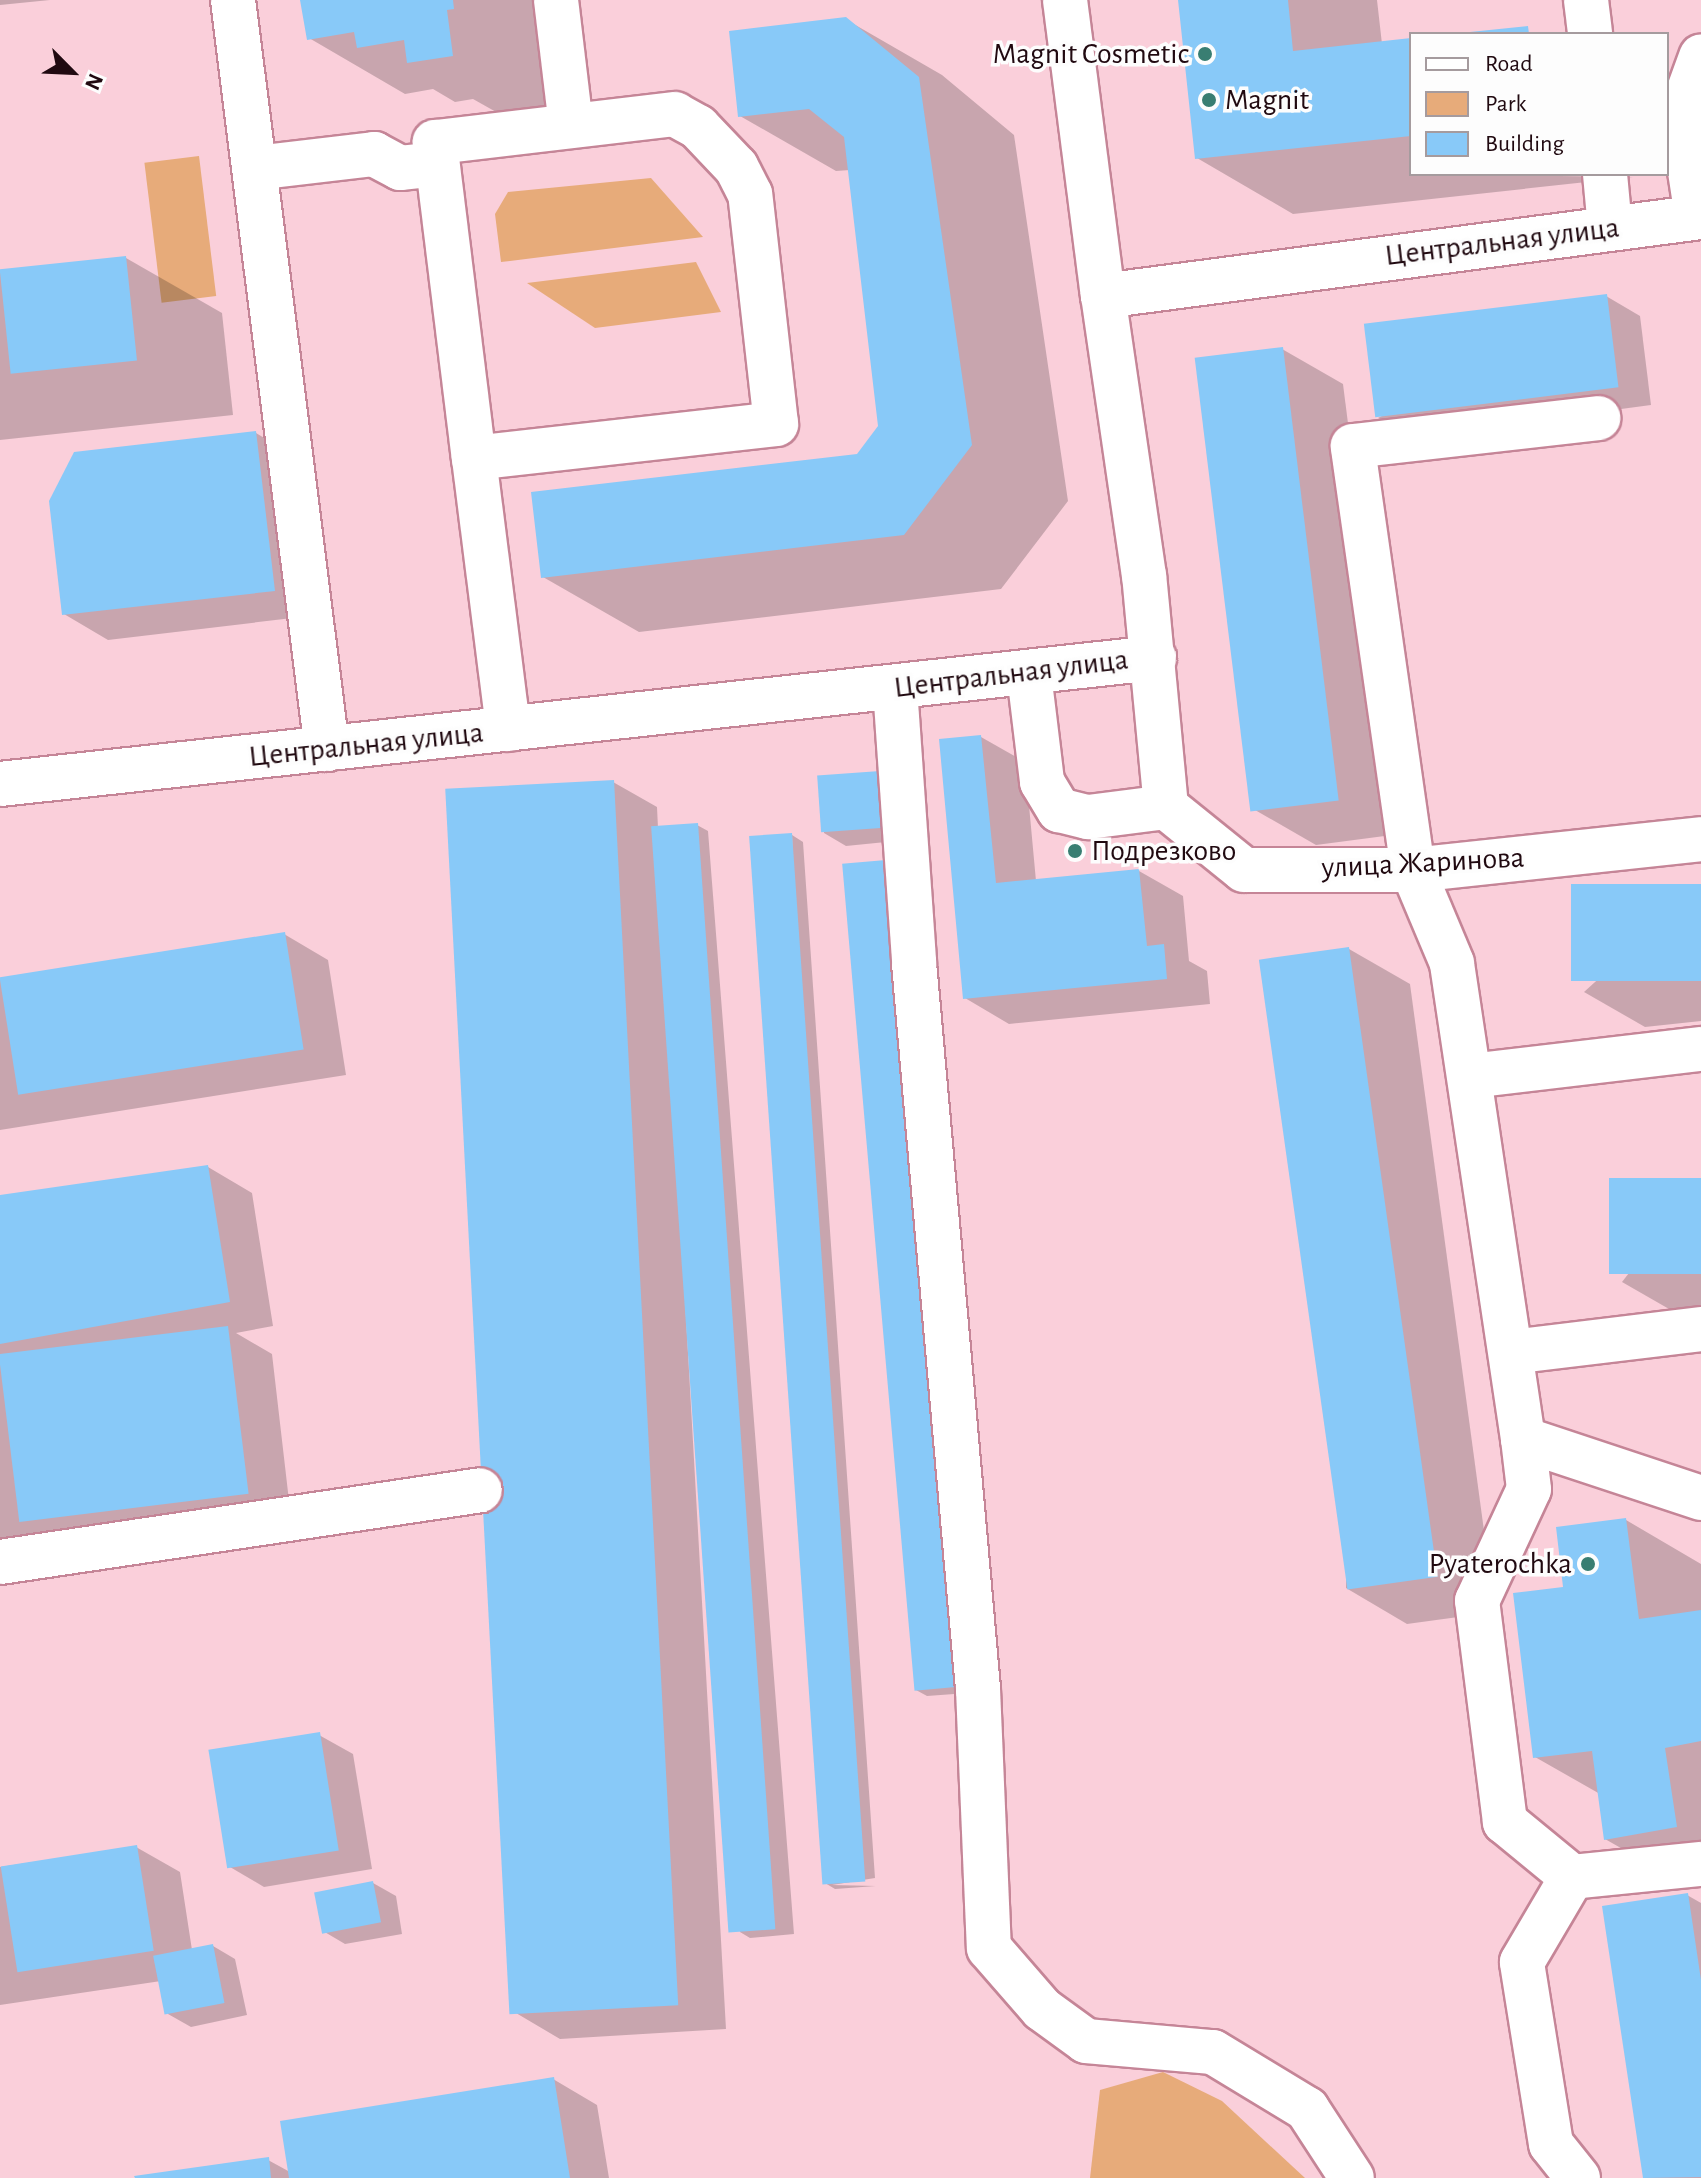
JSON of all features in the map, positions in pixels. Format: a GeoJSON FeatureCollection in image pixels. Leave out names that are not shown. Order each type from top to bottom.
{"type":"FeatureCollection","features":[{"type":"Feature","properties":{"kind":"street"},"geometry":{"type":"LineString","coordinates":[[233,0],[327,749]]}},
{"type":"Feature","properties":{"kind":"street"},"geometry":{"type":"LineString","coordinates":[[556,0],[571,125]]}},
{"type":"Feature","properties":{"kind":"street"},"geometry":{"type":"LineString","coordinates":[[1065,0],[1103,296]]}},
{"type":"Feature","properties":{"kind":"street"},"geometry":{"type":"LineString","coordinates":[[1586,0],[1590,32]]}},
{"type":"Feature","properties":{"kind":"street"},"geometry":{"type":"LineString","coordinates":[[1699,217],[1681,112],[1701,57]]}},
{"type":"Feature","properties":{"kind":"street"},"geometry":{"type":"LineString","coordinates":[[474,458],[776,424],[750,194],[736,167],[718,144],[675,114],[435,142],[437,164],[508,729]]}},
{"type":"Feature","properties":{"kind":"street"},"geometry":{"type":"LineString","coordinates":[[255,168],[374,154],[400,168],[437,164]]}},
{"type":"Feature","properties":{"kind":"street"},"geometry":{"type":"LineString","coordinates":[[1605,176],[1610,228]]}},
{"type":"Feature","properties":{"kind":"street","name":"Центральная улица"},"geometry":{"type":"LineString","coordinates":[[0,784],[1154,658],[1103,296],[1699,217]]}},
{"type":"Feature","properties":{"kind":"street"},"geometry":{"type":"LineString","coordinates":[[1598,418],[1353,446],[1413,870],[1452,963],[1529,1489],[1477,1601],[1505,1822],[1572,1877],[1701,1864]]}},
{"type":"Feature","properties":{"kind":"street"},"geometry":{"type":"LineString","coordinates":[[1029,674],[1042,782],[1059,810],[1088,817],[1166,807],[1154,658]]}},
{"type":"Feature","properties":{"kind":"street"},"geometry":{"type":"LineString","coordinates":[[895,688],[914,963],[978,1689],[989,1948],[1042,2009],[1086,2041],[1213,2052],[1307,2109],[1352,2178]]}},
{"type":"Feature","properties":{"kind":"street","name":"улица Жаринова"},"geometry":{"type":"LineString","coordinates":[[1166,807],[1244,870],[1413,870],[1701,839]]}},
{"type":"Feature","properties":{"kind":"street"},"geometry":{"type":"LineString","coordinates":[[1470,1076],[1701,1049]]}},
{"type":"Feature","properties":{"kind":"street"},"geometry":{"type":"LineString","coordinates":[[1511,1352],[1701,1329]]}},
{"type":"Feature","properties":{"kind":"street"},"geometry":{"type":"LineString","coordinates":[[1523,1439],[1701,1498]]}},
{"type":"Feature","properties":{"kind":"street"},"geometry":{"type":"LineString","coordinates":[[0,1562],[480,1490]]}},
{"type":"Feature","properties":{"kind":"street"},"geometry":{"type":"LineString","coordinates":[[1572,1877],[1522,1962],[1551,2144],[1578,2178]]}},
{"type":"Feature","properties":{"kind":"green space"},"geometry":{"type":"Polygon","coordinates":[[[199,156],[216,296],[162,303],[144,163],[199,156]]]}},
{"type":"Feature","properties":{"kind":"green space"},"geometry":{"type":"Polygon","coordinates":[[[651,178],[703,237],[501,262],[495,214],[508,192],[651,178]]]}},
{"type":"Feature","properties":{"kind":"green space"},"geometry":{"type":"Polygon","coordinates":[[[696,262],[721,312],[595,328],[527,283],[696,262]]]}},
{"type":"Feature","properties":{"kind":"green space"},"geometry":{"type":"Polygon","coordinates":[[[1163,2072],[1222,2101],[1305,2178],[1090,2178],[1100,2090],[1163,2072]]]}},
{"type":"Feature","properties":{"kind":"building"},"geometry":{"type":"Polygon","coordinates":[[[300,0],[453,0],[454,9],[447,10],[453,56],[407,63],[404,40],[357,48],[354,32],[307,40],[300,0]]]}},
{"type":"Feature","properties":{"kind":"building"},"geometry":{"type":"Polygon","coordinates":[[[1178,0],[1288,0],[1293,51],[1409,38],[1409,136],[1195,159],[1178,0]]]}},
{"type":"Feature","properties":{"kind":"building"},"geometry":{"type":"Polygon","coordinates":[[[846,17],[919,77],[972,445],[904,535],[541,578],[531,492],[857,454],[878,426],[844,137],[809,109],[738,117],[729,31],[846,17]]]}},
{"type":"Feature","properties":{"kind":"building"},"geometry":{"type":"Polygon","coordinates":[[[1528,26],[1529,32],[1470,32],[1528,26]]]}},
{"type":"Feature","properties":{"kind":"building"},"geometry":{"type":"Polygon","coordinates":[[[126,256],[137,360],[11,374],[0,269],[126,256]]]}},
{"type":"Feature","properties":{"kind":"building"},"geometry":{"type":"Polygon","coordinates":[[[1607,294],[1618,387],[1375,417],[1364,324],[1607,294]]]}},
{"type":"Feature","properties":{"kind":"building"},"geometry":{"type":"Polygon","coordinates":[[[1283,347],[1339,801],[1250,811],[1195,358],[1283,347]]]}},
{"type":"Feature","properties":{"kind":"building"},"geometry":{"type":"Polygon","coordinates":[[[256,431],[275,591],[62,615],[49,501],[74,452],[256,431]]]}},
{"type":"Feature","properties":{"kind":"building"},"geometry":{"type":"Polygon","coordinates":[[[981,735],[996,883],[1139,869],[1147,946],[1164,944],[1167,979],[963,999],[939,739],[981,735]]]}},
{"type":"Feature","properties":{"kind":"building"},"geometry":{"type":"Polygon","coordinates":[[[880,771],[884,828],[821,832],[817,775],[880,771]]]}},
{"type":"Feature","properties":{"kind":"building"},"geometry":{"type":"Polygon","coordinates":[[[614,780],[678,2005],[509,2014],[445,789],[614,780]]]}},
{"type":"Feature","properties":{"kind":"building"},"geometry":{"type":"Polygon","coordinates":[[[698,823],[775,1929],[728,1933],[651,826],[698,823]]]}},
{"type":"Feature","properties":{"kind":"building"},"geometry":{"type":"Polygon","coordinates":[[[792,833],[865,1881],[822,1884],[749,836],[792,833]]]}},
{"type":"Feature","properties":{"kind":"building"},"geometry":{"type":"Polygon","coordinates":[[[886,860],[958,1687],[915,1691],[842,864],[886,860]]]}},
{"type":"Feature","properties":{"kind":"building"},"geometry":{"type":"Polygon","coordinates":[[[1571,884],[1701,884],[1701,981],[1571,981],[1571,884]]]}},
{"type":"Feature","properties":{"kind":"building"},"geometry":{"type":"Polygon","coordinates":[[[285,932],[304,1050],[18,1095],[0,977],[285,932]]]}},
{"type":"Feature","properties":{"kind":"building"},"geometry":{"type":"Polygon","coordinates":[[[1349,947],[1438,1577],[1347,1589],[1259,960],[1349,947]]]}},
{"type":"Feature","properties":{"kind":"building"},"geometry":{"type":"Polygon","coordinates":[[[208,1165],[230,1302],[0,1344],[0,1195],[208,1165]]]}},
{"type":"Feature","properties":{"kind":"building"},"geometry":{"type":"Polygon","coordinates":[[[1609,1178],[1701,1178],[1701,1274],[1609,1274],[1609,1178]]]}},
{"type":"Feature","properties":{"kind":"building"},"geometry":{"type":"Polygon","coordinates":[[[228,1326],[249,1494],[19,1522],[0,1354],[228,1326]]]}},
{"type":"Feature","properties":{"kind":"building"},"geometry":{"type":"Polygon","coordinates":[[[1626,1518],[1639,1619],[1701,1610],[1701,1741],[1665,1748],[1677,1827],[1604,1840],[1592,1751],[1533,1758],[1513,1593],[1563,1587],[1556,1527],[1626,1518]]]}},
{"type":"Feature","properties":{"kind":"building"},"geometry":{"type":"Polygon","coordinates":[[[320,1732],[339,1851],[227,1868],[208,1750],[320,1732]]]}},
{"type":"Feature","properties":{"kind":"building"},"geometry":{"type":"Polygon","coordinates":[[[137,1845],[154,1951],[17,1972],[1,1867],[137,1845]]]}},
{"type":"Feature","properties":{"kind":"building"},"geometry":{"type":"Polygon","coordinates":[[[373,1881],[381,1922],[322,1934],[314,1892],[373,1881]]]}},
{"type":"Feature","properties":{"kind":"building"},"geometry":{"type":"Polygon","coordinates":[[[1688,1893],[1701,1980],[1701,2177],[1643,2178],[1602,1906],[1688,1893]]]}},
{"type":"Feature","properties":{"kind":"building"},"geometry":{"type":"Polygon","coordinates":[[[213,1944],[224,2003],[165,2015],[153,1956],[213,1944]]]}},
{"type":"Feature","properties":{"kind":"building"},"geometry":{"type":"Polygon","coordinates":[[[554,2077],[570,2178],[289,2178],[280,2121],[554,2077]]]}},
{"type":"Feature","properties":{"kind":"building"},"geometry":{"type":"Polygon","coordinates":[[[269,2157],[271,2178],[134,2176],[269,2157]]]}},
{"type":"Feature","properties":{"kind":"place","name":"Magnit Cosmetic"},"geometry":{"type":"Point","coordinates":[1205,54]}},
{"type":"Feature","properties":{"kind":"place","name":"Magnit"},"geometry":{"type":"Point","coordinates":[1209,100]}},
{"type":"Feature","properties":{"kind":"place","name":"Подрезково"},"geometry":{"type":"Point","coordinates":[1075,851]}},
{"type":"Feature","properties":{"kind":"place","name":"Pyaterochka"},"geometry":{"type":"Point","coordinates":[1588,1564]}}]}
